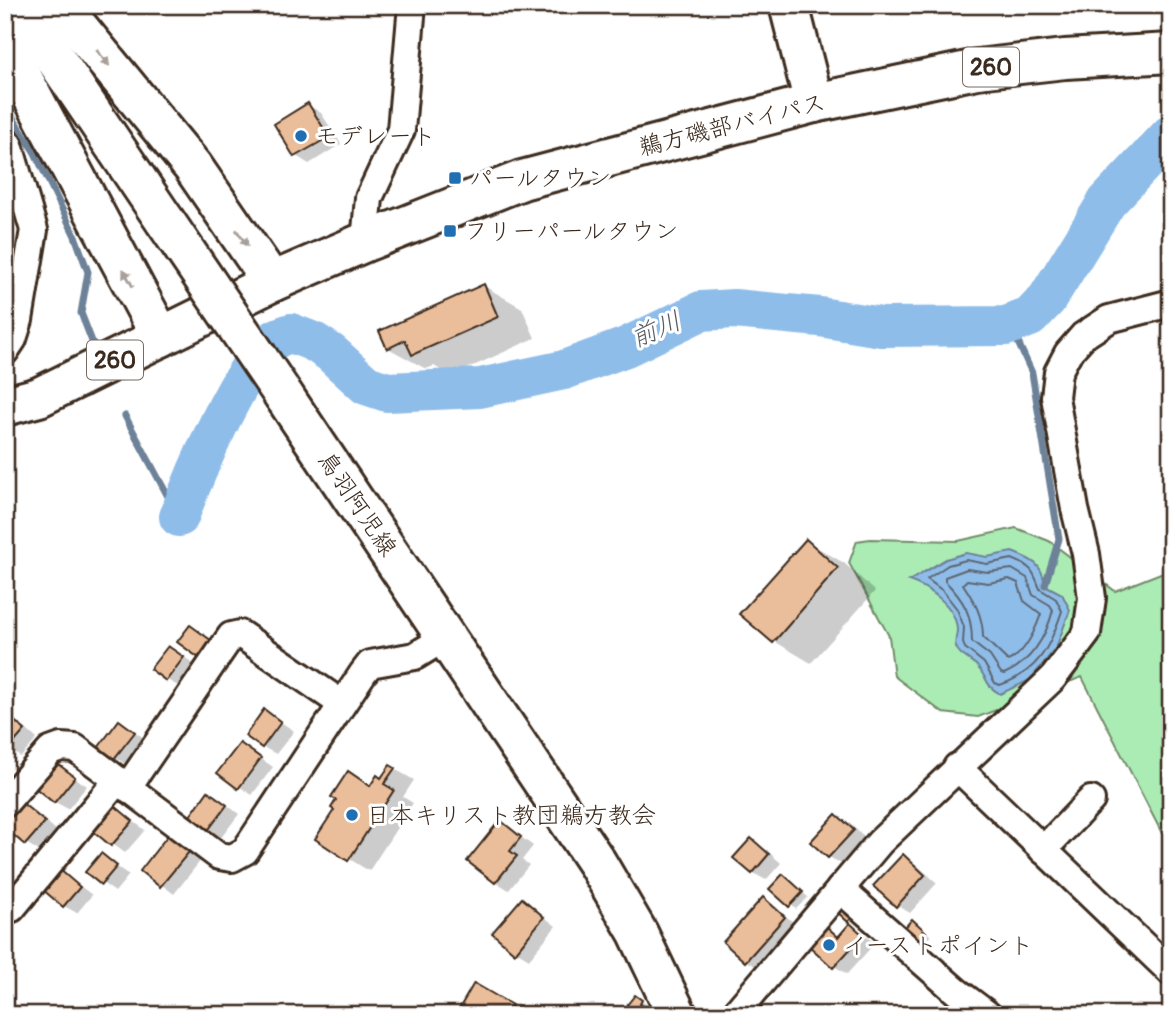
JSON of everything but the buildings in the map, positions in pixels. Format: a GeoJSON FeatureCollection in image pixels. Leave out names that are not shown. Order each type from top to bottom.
{"type":"FeatureCollection","features":[{"type":"Feature","properties":{"kind":"main road","name":"鳥羽阿児線"},"geometry":{"type":"LineString","coordinates":[[19,5],[597,863],[638,933],[677,1015]]}},
{"type":"Feature","properties":{"kind":"main road"},"geometry":{"type":"LineString","coordinates":[[60,5],[193,166],[272,282]]}},
{"type":"Feature","properties":{"kind":"main road"},"geometry":{"type":"LineString","coordinates":[[789,5],[814,103]]}},
{"type":"Feature","properties":{"kind":"main road"},"geometry":{"type":"LineString","coordinates":[[5,45],[161,337]]}},
{"type":"Feature","properties":{"kind":"main road","name":"鵜方磯部バイパス"},"geometry":{"type":"LineString","coordinates":[[5,406],[39,397],[272,282],[522,180],[814,103],[977,69],[1065,59],[1171,52]]}},
{"type":"Feature","properties":{"kind":"street"},"geometry":{"type":"LineString","coordinates":[[365,242],[369,198],[401,130],[412,5]]}},
{"type":"Feature","properties":{"kind":"street"},"geometry":{"type":"LineString","coordinates":[[5,141],[9,145],[34,230],[19,320],[13,339],[5,351]]}},
{"type":"Feature","properties":{"kind":"street"},"geometry":{"type":"LineString","coordinates":[[734,1015],[880,842],[1053,678],[1087,633],[1092,598],[1055,397],[1058,372],[1068,353],[1083,336],[1109,319],[1171,303]]}},
{"type":"Feature","properties":{"kind":"street"},"geometry":{"type":"LineString","coordinates":[[12,908],[122,785],[231,636],[240,634],[342,704]]}},
{"type":"Feature","properties":{"kind":"street"},"geometry":{"type":"LineString","coordinates":[[5,803],[50,751],[61,747],[75,748],[219,856],[232,858],[245,851],[370,664],[415,656],[446,637]]}},
{"type":"Feature","properties":{"kind":"street"},"geometry":{"type":"LineString","coordinates":[[957,767],[1171,972]]}},
{"type":"Feature","properties":{"kind":"street"},"geometry":{"type":"LineString","coordinates":[[1043,850],[1091,800]]}},
{"type":"Feature","properties":{"kind":"street"},"geometry":{"type":"LineString","coordinates":[[840,889],[956,991],[988,1015]]}},
{"type":"Feature","properties":{"kind":"green space"},"geometry":{"type":"Polygon","coordinates":[[[1016,528],[1049,541],[1115,591],[1171,569],[1171,851],[1082,677],[978,717],[943,713],[894,676],[889,636],[849,563],[857,541],[958,541],[1016,528]]]}},
{"type":"Feature","properties":{"kind":"water"},"geometry":{"type":"Polygon","coordinates":[[[1012,552],[1039,567],[1045,585],[1062,594],[1070,610],[1056,648],[1030,680],[1000,694],[991,687],[976,665],[957,650],[956,621],[947,606],[933,593],[909,581],[946,559],[966,553],[987,557],[1012,552]]]}},
{"type":"Feature","properties":{"kind":"waterway"},"geometry":{"type":"LineString","coordinates":[[5,105],[35,153],[75,236],[88,272],[81,313],[93,344]]}},
{"type":"Feature","properties":{"kind":"waterway","name":"前川"},"geometry":{"type":"LineString","coordinates":[[179,517],[195,475],[234,393],[263,351],[281,336],[291,333],[314,342],[331,353],[366,385],[387,392],[480,388],[564,370],[626,347],[701,311],[734,309],[820,317],[881,327],[1006,326],[1030,317],[1047,299],[1107,202],[1171,134]]}},
{"type":"Feature","properties":{"kind":"waterway"},"geometry":{"type":"LineString","coordinates":[[1006,326],[1016,338],[1032,373],[1059,539],[1045,585]]}},
{"type":"Feature","properties":{"kind":"waterway"},"geometry":{"type":"LineString","coordinates":[[125,416],[179,517]]}},
{"type":"Feature","properties":{"kind":"place","name":"モデレート"},"geometry":{"type":"Point","coordinates":[301,136]}},
{"type":"Feature","properties":{"kind":"place","name":"パールタウン"},"geometry":{"type":"Point","coordinates":[455,178]}},
{"type":"Feature","properties":{"kind":"place","name":"フリーパールタウン"},"geometry":{"type":"Point","coordinates":[450,231]}},
{"type":"Feature","properties":{"kind":"place","name":"日本キリスト教団鵜方教会"},"geometry":{"type":"Point","coordinates":[352,815]}},
{"type":"Feature","properties":{"kind":"place","name":"イーストポイント"},"geometry":{"type":"Point","coordinates":[829,945]}}]}
